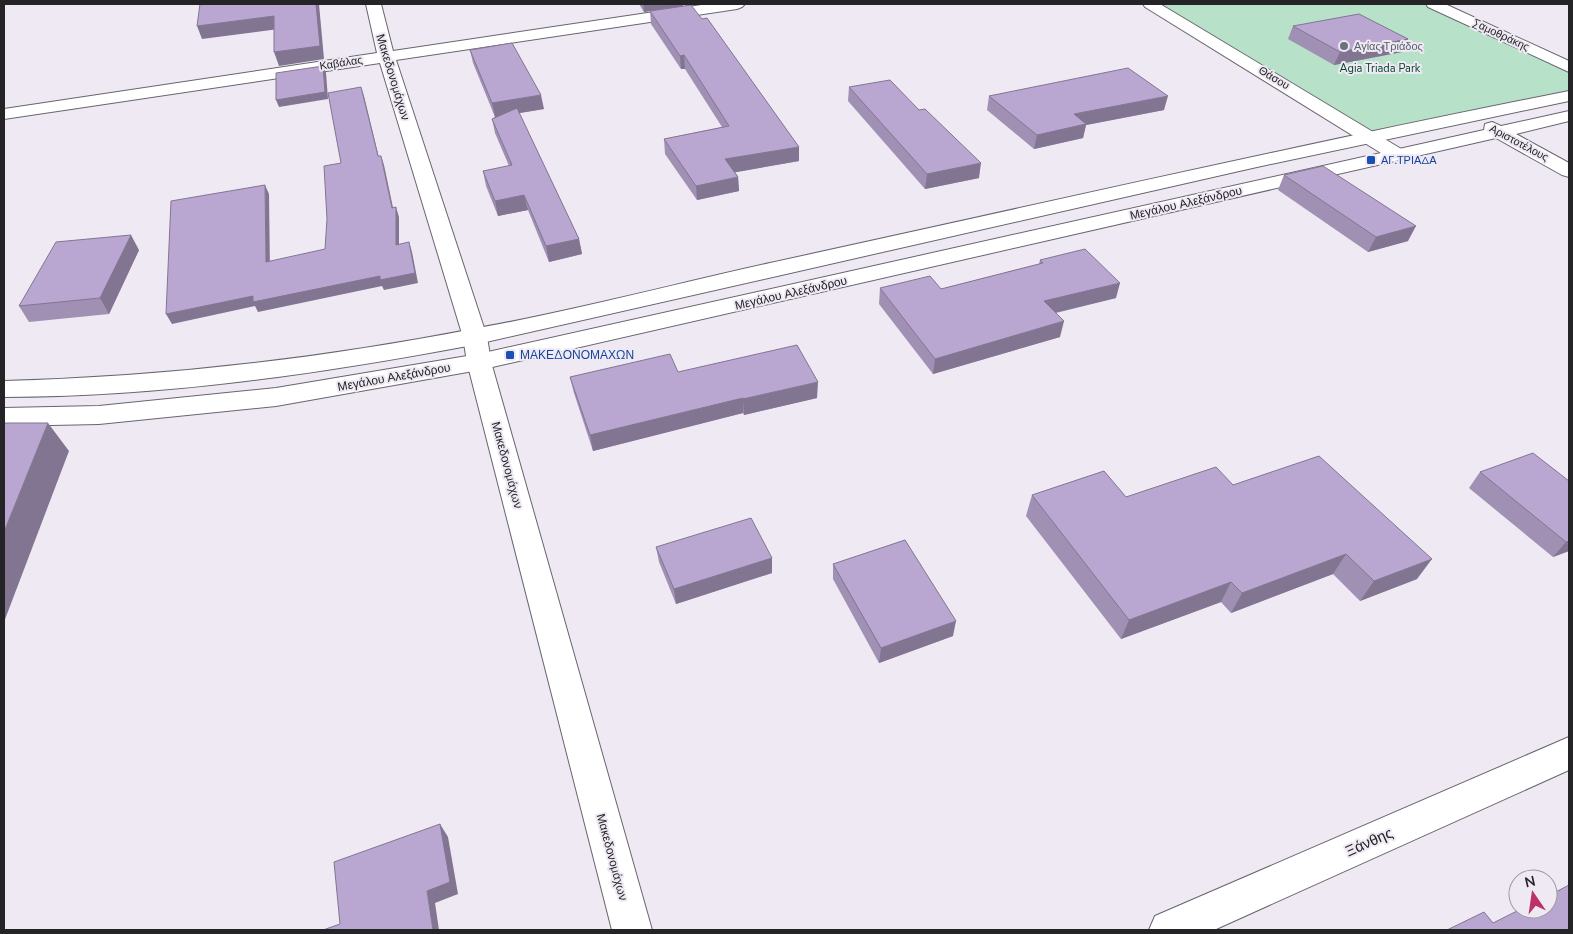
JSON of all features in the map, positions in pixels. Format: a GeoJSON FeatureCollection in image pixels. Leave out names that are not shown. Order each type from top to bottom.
{"type":"FeatureCollection","features":[{"type":"Feature","properties":{"kind":"street","name":"Μακεδονομάχων"},"geometry":{"type":"LineString","coordinates":[[372,4],[386,56],[477,349],[632,930]]}},
{"type":"Feature","properties":{"kind":"street","name":"Καβάλας"},"geometry":{"type":"LineString","coordinates":[[4,114],[737,4]]}},
{"type":"Feature","properties":{"kind":"street","name":"Θάσου"},"geometry":{"type":"LineString","coordinates":[[1150,4],[1396,154]]}},
{"type":"Feature","properties":{"kind":"street","name":"Σαμοθράκης"},"geometry":{"type":"LineString","coordinates":[[1433,4],[1569,67]]}},
{"type":"Feature","properties":{"kind":"street","name":"Μεγάλου Αλεξάνδρου"},"geometry":{"type":"LineString","coordinates":[[4,417],[99,415],[276,397],[1370,137],[1569,96]]}},
{"type":"Feature","properties":{"kind":"street"},"geometry":{"type":"LineString","coordinates":[[1512,107],[1541,122]]}},
{"type":"Feature","properties":{"kind":"street","name":"Αριστοτέλους"},"geometry":{"type":"LineString","coordinates":[[1469,116],[1569,171]]}},
{"type":"Feature","properties":{"kind":"street","name":"Μεγάλου Αλεξάνδρου"},"geometry":{"type":"LineString","coordinates":[[4,389],[77,387],[197,378],[477,349],[718,309],[1541,122],[1566,125]]}},
{"type":"Feature","properties":{"kind":"street","name":"Ξάνθης"},"geometry":{"type":"LineString","coordinates":[[1169,930],[1569,754]]}},
{"type":"Feature","properties":{"kind":"green space","name":"Agia Triada Park"},"geometry":{"type":"Polygon","coordinates":[[[1150,4],[1433,4],[1569,67],[1569,96],[1370,137],[1150,4]]]}},
{"type":"Feature","properties":{"kind":"building"},"geometry":{"type":"Polygon","coordinates":[[[200,4],[316,4],[320,46],[274,52],[274,16],[197,26],[200,4]]]}},
{"type":"Feature","properties":{"kind":"building"},"geometry":{"type":"Polygon","coordinates":[[[691,5],[702,19],[707,18],[799,147],[725,159],[738,177],[696,186],[664,139],[729,126],[684,55],[680,56],[650,11],[691,5]]]}},
{"type":"Feature","properties":{"kind":"building"},"geometry":{"type":"Polygon","coordinates":[[[1359,14],[1408,39],[1340,52],[1293,26],[1359,14]]]}},
{"type":"Feature","properties":{"kind":"building"},"geometry":{"type":"Polygon","coordinates":[[[512,43],[541,95],[492,103],[470,50],[512,43]]]}},
{"type":"Feature","properties":{"kind":"building"},"geometry":{"type":"Polygon","coordinates":[[[323,66],[325,92],[276,100],[276,73],[323,66]]]}},
{"type":"Feature","properties":{"kind":"building"},"geometry":{"type":"Polygon","coordinates":[[[1128,68],[1168,96],[1074,114],[1086,124],[1037,135],[989,96],[1128,68]]]}},
{"type":"Feature","properties":{"kind":"building"},"geometry":{"type":"Polygon","coordinates":[[[890,80],[919,110],[925,109],[981,163],[927,174],[849,87],[890,80]]]}},
{"type":"Feature","properties":{"kind":"building"},"geometry":{"type":"Polygon","coordinates":[[[361,87],[378,156],[381,156],[392,208],[396,207],[396,245],[409,242],[415,273],[380,280],[380,276],[253,302],[253,296],[166,314],[171,201],[265,185],[266,262],[325,249],[327,219],[324,166],[341,163],[328,93],[361,87]]]}},
{"type":"Feature","properties":{"kind":"building"},"geometry":{"type":"Polygon","coordinates":[[[517,108],[579,239],[546,246],[524,195],[495,201],[483,171],[512,165],[492,119],[517,108]]]}},
{"type":"Feature","properties":{"kind":"building"},"geometry":{"type":"Polygon","coordinates":[[[1323,166],[1416,226],[1376,237],[1284,175],[1323,166]]]}},
{"type":"Feature","properties":{"kind":"building"},"geometry":{"type":"Polygon","coordinates":[[[131,235],[100,298],[19,306],[56,242],[131,235]]]}},
{"type":"Feature","properties":{"kind":"building"},"geometry":{"type":"Polygon","coordinates":[[[1085,249],[1120,283],[1044,301],[1064,321],[935,359],[880,288],[930,276],[941,289],[1043,263],[1040,260],[1085,249]]]}},
{"type":"Feature","properties":{"kind":"building"},"geometry":{"type":"Polygon","coordinates":[[[797,345],[818,382],[590,435],[570,377],[670,354],[678,372],[797,345]]]}},
{"type":"Feature","properties":{"kind":"building"},"geometry":{"type":"Polygon","coordinates":[[[4,423],[48,423],[4,532],[4,423]]]}},
{"type":"Feature","properties":{"kind":"building"},"geometry":{"type":"Polygon","coordinates":[[[1533,453],[1569,481],[1569,541],[1566,542],[1480,472],[1533,453]]]}},
{"type":"Feature","properties":{"kind":"building"},"geometry":{"type":"Polygon","coordinates":[[[1319,456],[1432,559],[1374,581],[1346,554],[1242,593],[1231,582],[1129,620],[1032,495],[1104,471],[1126,497],[1216,467],[1233,485],[1319,456]]]}},
{"type":"Feature","properties":{"kind":"building"},"geometry":{"type":"Polygon","coordinates":[[[751,518],[772,558],[674,589],[656,547],[751,518]]]}},
{"type":"Feature","properties":{"kind":"building"},"geometry":{"type":"Polygon","coordinates":[[[905,540],[956,621],[881,648],[833,564],[905,540]]]}},
{"type":"Feature","properties":{"kind":"building"},"geometry":{"type":"Polygon","coordinates":[[[440,824],[450,882],[427,891],[433,930],[323,930],[340,924],[334,862],[440,824]]]}},
{"type":"Feature","properties":{"kind":"building"},"geometry":{"type":"Polygon","coordinates":[[[1569,885],[1569,930],[1447,930],[1484,912],[1493,923],[1508,916],[1508,919],[1558,919],[1558,891],[1569,885]]]}},
{"type":"Feature","properties":{"kind":"place","name":"Αγίας Τριάδος"},"geometry":{"type":"Point","coordinates":[1344,46]}},
{"type":"Feature","properties":{"kind":"place","name":"ΑΓ.ΤΡΙΑΔΑ"},"geometry":{"type":"Point","coordinates":[1371,160]}},
{"type":"Feature","properties":{"kind":"place","name":"ΜΑΚΕΔΟΝΟΜΑΧΩΝ"},"geometry":{"type":"Point","coordinates":[510,355]}}]}
